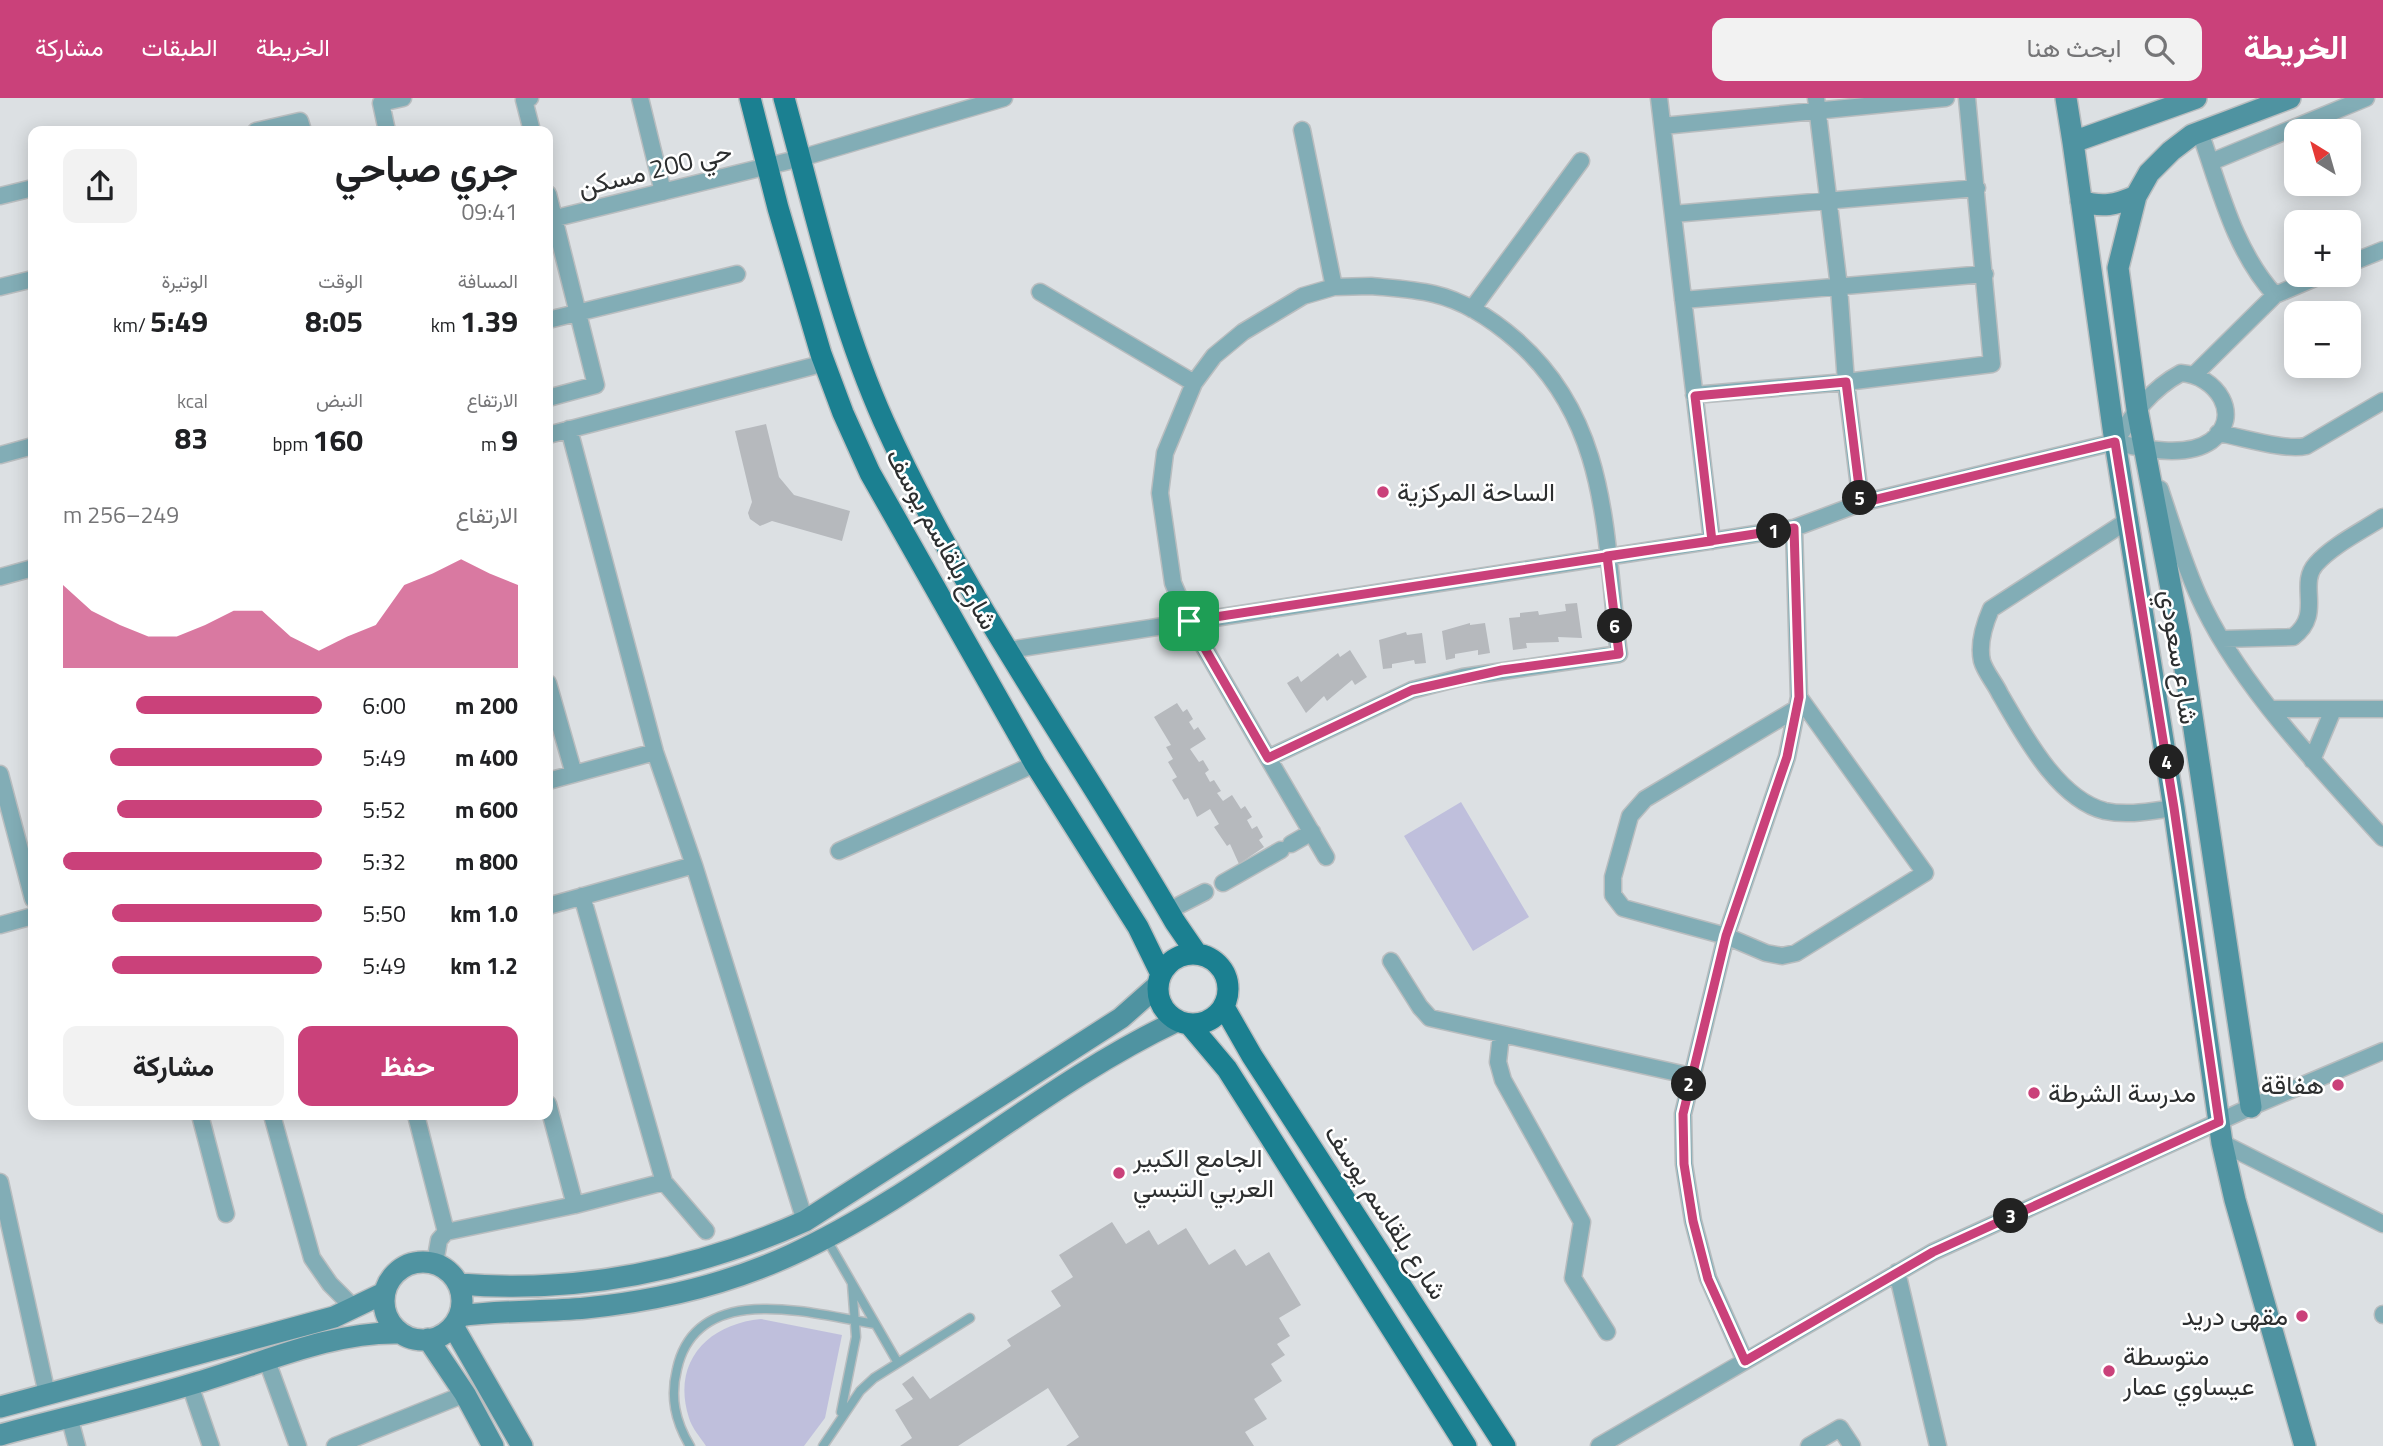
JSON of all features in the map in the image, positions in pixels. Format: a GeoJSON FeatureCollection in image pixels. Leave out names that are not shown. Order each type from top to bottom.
{"type":"FeatureCollection","features":[{"type":"Feature","properties":{"kind":"main road","name":"شارع بلقاسم يوسف"},"geometry":{"type":"LineString","coordinates":[[750,98],[825,363],[842,412],[870,472],[1035,764],[1138,927],[1159,980]]}},
{"type":"Feature","properties":{"kind":"main road","name":"شارع بلقاسم يوسف"},"geometry":{"type":"LineString","coordinates":[[784,98],[852,343],[884,422],[942,538],[1168,911],[1198,954]]}},
{"type":"Feature","properties":{"kind":"main road","name":"شارع سعودي"},"geometry":{"type":"LineString","coordinates":[[2066,98],[2115,442],[2130,519],[2174,808],[2220,1132],[2235,1200],[2305,1446]]}},
{"type":"Feature","properties":{"kind":"main road"},"geometry":{"type":"LineString","coordinates":[[2073,142],[2196,98]]}},
{"type":"Feature","properties":{"kind":"main road","name":"شارع سعودي"},"geometry":{"type":"LineString","coordinates":[[2251,1107],[2180,636],[2137,409],[2118,268],[2136,196],[2149,173],[2171,150],[2200,132],[2290,98]]}},
{"type":"Feature","properties":{"kind":"main road"},"geometry":{"type":"LineString","coordinates":[[2081,201],[2096,206],[2116,205],[2136,196]]}},
{"type":"Feature","properties":{"kind":"main road"},"geometry":{"type":"LineString","coordinates":[[0,1435],[190,1385],[356,1335],[400,1333],[419,1340],[428,1339],[456,1321],[628,1302],[747,1273],[825,1238],[897,1196],[1100,1060],[1183,1023],[1209,1021],[1224,1007],[1229,987],[1226,975],[1219,964],[1198,954],[1176,958],[1159,980],[1121,1018],[804,1221],[717,1256],[659,1270],[568,1284],[509,1287],[459,1284]]}},
{"type":"Feature","properties":{"kind":"main road"},"geometry":{"type":"LineString","coordinates":[[1159,980],[1162,1007],[1183,1023],[1227,1069],[1466,1446]]}},
{"type":"Feature","properties":{"kind":"main road","name":"شارع بلقاسم يوسف"},"geometry":{"type":"LineString","coordinates":[[1224,1007],[1252,1056],[1505,1446]]}},
{"type":"Feature","properties":{"kind":"main road"},"geometry":{"type":"LineString","coordinates":[[400,1333],[390,1322],[384,1308],[384,1293],[397,1271],[409,1264],[435,1263],[445,1267],[459,1284],[462,1306],[456,1321],[522,1446]]}},
{"type":"Feature","properties":{"kind":"main road"},"geometry":{"type":"LineString","coordinates":[[0,1407],[334,1317],[384,1293]]}},
{"type":"Feature","properties":{"kind":"main road"},"geometry":{"type":"LineString","coordinates":[[428,1339],[464,1394],[493,1446]]}},
{"type":"Feature","properties":{"kind":"street"},"geometry":{"type":"LineString","coordinates":[[386,126],[381,103],[403,98]]}},
{"type":"Feature","properties":{"kind":"street"},"geometry":{"type":"LineString","coordinates":[[530,98],[524,100],[531,126]]}},
{"type":"Feature","properties":{"kind":"street"},"geometry":{"type":"LineString","coordinates":[[640,98],[663,192]]}},
{"type":"Feature","properties":{"kind":"street","name":"حي 200 مسكن"},"geometry":{"type":"LineString","coordinates":[[553,220],[768,167],[1004,98]]}},
{"type":"Feature","properties":{"kind":"street"},"geometry":{"type":"LineString","coordinates":[[1659,98],[1712,541]]}},
{"type":"Feature","properties":{"kind":"street"},"geometry":{"type":"LineString","coordinates":[[1663,127],[1817,104],[1946,98]]}},
{"type":"Feature","properties":{"kind":"street"},"geometry":{"type":"LineString","coordinates":[[1695,396],[1846,382],[1992,364],[1967,98]]}},
{"type":"Feature","properties":{"kind":"street"},"geometry":{"type":"LineString","coordinates":[[2211,162],[2366,98]]}},
{"type":"Feature","properties":{"kind":"street"},"geometry":{"type":"LineString","coordinates":[[1817,104],[1861,503]]}},
{"type":"Feature","properties":{"kind":"street"},"geometry":{"type":"LineString","coordinates":[[278,126],[300,121],[302,126]]}},
{"type":"Feature","properties":{"kind":"street"},"geometry":{"type":"LineString","coordinates":[[1302,130],[1334,287]]}},
{"type":"Feature","properties":{"kind":"street"},"geometry":{"type":"LineString","coordinates":[[2200,132],[2242,252],[2255,273],[2275,296]]}},
{"type":"Feature","properties":{"kind":"street"},"geometry":{"type":"LineString","coordinates":[[1472,309],[1581,162]]}},
{"type":"Feature","properties":{"kind":"street"},"geometry":{"type":"LineString","coordinates":[[1673,214],[1977,188]]}},
{"type":"Feature","properties":{"kind":"street"},"geometry":{"type":"LineString","coordinates":[[0,196],[28,189]]}},
{"type":"Feature","properties":{"kind":"street"},"geometry":{"type":"LineString","coordinates":[[553,227],[579,313],[596,385],[553,397]]}},
{"type":"Feature","properties":{"kind":"street"},"geometry":{"type":"LineString","coordinates":[[2361,259],[2383,250]]}},
{"type":"Feature","properties":{"kind":"street"},"geometry":{"type":"LineString","coordinates":[[553,319],[737,274]]}},
{"type":"Feature","properties":{"kind":"street"},"geometry":{"type":"LineString","coordinates":[[1683,300],[1985,274]]}},
{"type":"Feature","properties":{"kind":"street"},"geometry":{"type":"LineString","coordinates":[[0,287],[28,280]]}},
{"type":"Feature","properties":{"kind":"street"},"geometry":{"type":"LineString","coordinates":[[1268,758],[1412,690],[1502,670],[1619,654],[1599,493],[1586,438],[1573,407],[1556,381],[1500,327],[1472,309],[1436,294],[1371,286],[1334,287],[1303,296],[1279,307],[1214,356],[1195,383],[1165,453],[1160,494],[1173,583],[1189,621],[1268,758],[1326,857]]}},
{"type":"Feature","properties":{"kind":"street"},"geometry":{"type":"LineString","coordinates":[[2195,374],[2275,296],[2295,287]]}},
{"type":"Feature","properties":{"kind":"street"},"geometry":{"type":"LineString","coordinates":[[1040,292],[1195,383]]}},
{"type":"Feature","properties":{"kind":"street"},"geometry":{"type":"LineString","coordinates":[[553,434],[825,363]]}},
{"type":"Feature","properties":{"kind":"street"},"geometry":{"type":"LineString","coordinates":[[1009,650],[1794,528],[1861,503],[2115,442],[2146,451],[2180,450],[2210,442],[2218,433],[2225,409],[2222,397],[2206,378],[2181,373],[2161,383],[2137,409],[2115,442]]}},
{"type":"Feature","properties":{"kind":"street"},"geometry":{"type":"LineString","coordinates":[[2218,433],[2268,442],[2291,450],[2306,446],[2383,401]]}},
{"type":"Feature","properties":{"kind":"street"},"geometry":{"type":"LineString","coordinates":[[569,429],[655,752],[694,865],[804,1221]]}},
{"type":"Feature","properties":{"kind":"street"},"geometry":{"type":"LineString","coordinates":[[0,454],[28,447]]}},
{"type":"Feature","properties":{"kind":"street"},"geometry":{"type":"LineString","coordinates":[[2146,451],[2199,597],[2222,639],[2312,760],[2383,838]]}},
{"type":"Feature","properties":{"kind":"street"},"geometry":{"type":"LineString","coordinates":[[2222,639],[2293,637],[2303,630],[2311,612],[2309,580],[2315,565],[2383,517]]}},
{"type":"Feature","properties":{"kind":"street"},"geometry":{"type":"LineString","coordinates":[[2130,519],[1991,609],[1980,645],[1983,662],[2025,738],[2049,771],[2080,798],[2103,810],[2130,814],[2174,808]]}},
{"type":"Feature","properties":{"kind":"street"},"geometry":{"type":"LineString","coordinates":[[1745,1361],[1708,1279],[1693,1221],[1684,1164],[1683,1114],[1726,936],[1787,757],[1798,703],[1794,528]]}},
{"type":"Feature","properties":{"kind":"street"},"geometry":{"type":"LineString","coordinates":[[0,576],[28,569]]}},
{"type":"Feature","properties":{"kind":"street"},"geometry":{"type":"LineString","coordinates":[[553,700],[574,774]]}},
{"type":"Feature","properties":{"kind":"street"},"geometry":{"type":"LineString","coordinates":[[1798,703],[1925,873],[1796,953],[1782,956],[1766,953],[1726,936],[1623,908],[1613,895],[1613,877],[1633,809],[1644,799],[1798,703]]}},
{"type":"Feature","properties":{"kind":"street"},"geometry":{"type":"LineString","coordinates":[[2272,709],[2383,709]]}},
{"type":"Feature","properties":{"kind":"street"},"geometry":{"type":"LineString","coordinates":[[2312,760],[2333,710]]}},
{"type":"Feature","properties":{"kind":"street"},"geometry":{"type":"LineString","coordinates":[[553,779],[655,752]]}},
{"type":"Feature","properties":{"kind":"street"},"geometry":{"type":"LineString","coordinates":[[839,851],[1035,764]]}},
{"type":"Feature","properties":{"kind":"street"},"geometry":{"type":"LineString","coordinates":[[0,774],[28,880]]}},
{"type":"Feature","properties":{"kind":"street"},"geometry":{"type":"LineString","coordinates":[[1223,883],[1312,832]]}},
{"type":"Feature","properties":{"kind":"street"},"geometry":{"type":"LineString","coordinates":[[553,905],[694,865]]}},
{"type":"Feature","properties":{"kind":"street"},"geometry":{"type":"LineString","coordinates":[[1168,911],[1205,892]]}},
{"type":"Feature","properties":{"kind":"street"},"geometry":{"type":"LineString","coordinates":[[582,896],[664,1182],[706,1231]]}},
{"type":"Feature","properties":{"kind":"street"},"geometry":{"type":"LineString","coordinates":[[0,925],[28,917]]}},
{"type":"Feature","properties":{"kind":"street"},"geometry":{"type":"LineString","coordinates":[[1391,961],[1430,1018],[1691,1076]]}},
{"type":"Feature","properties":{"kind":"street"},"geometry":{"type":"LineString","coordinates":[[1501,1035],[1498,1062],[1503,1080],[1582,1222],[1573,1278],[1607,1332]]}},
{"type":"Feature","properties":{"kind":"street"},"geometry":{"type":"LineString","coordinates":[[1606,1444],[1897,1272],[1954,1242],[2220,1132],[2251,1107],[2383,1051]]}},
{"type":"Feature","properties":{"kind":"street"},"geometry":{"type":"LineString","coordinates":[[201,1120],[226,1214]]}},
{"type":"Feature","properties":{"kind":"street"},"geometry":{"type":"LineString","coordinates":[[273,1120],[312,1258],[330,1284],[354,1308]]}},
{"type":"Feature","properties":{"kind":"street"},"geometry":{"type":"LineString","coordinates":[[417,1120],[446,1232]]}},
{"type":"Feature","properties":{"kind":"street"},"geometry":{"type":"LineString","coordinates":[[552,1120],[575,1205]]}},
{"type":"Feature","properties":{"kind":"street"},"geometry":{"type":"LineString","coordinates":[[2220,1132],[2383,1224]]}},
{"type":"Feature","properties":{"kind":"street"},"geometry":{"type":"LineString","coordinates":[[0,1182],[47,1394]]}},
{"type":"Feature","properties":{"kind":"street"},"geometry":{"type":"LineString","coordinates":[[435,1263],[439,1240],[446,1232],[575,1205],[664,1182]]}},
{"type":"Feature","properties":{"kind":"street"},"geometry":{"type":"LineString","coordinates":[[1897,1272],[1938,1446]]}},
{"type":"Feature","properties":{"kind":"street"},"geometry":{"type":"LineString","coordinates":[[267,1361],[298,1446]]}},
{"type":"Feature","properties":{"kind":"street"},"geometry":{"type":"LineString","coordinates":[[190,1385],[211,1446]]}},
{"type":"Feature","properties":{"kind":"street"},"geometry":{"type":"LineString","coordinates":[[335,1446],[464,1394]]}},
{"type":"Feature","properties":{"kind":"street"},"geometry":{"type":"LineString","coordinates":[[69,1416],[77,1446]]}},
{"type":"Feature","properties":{"kind":"street"},"geometry":{"type":"LineString","coordinates":[[1810,1446],[1840,1428],[1852,1446]]}},
{"type":"Feature","properties":{"kind":"lane"},"geometry":{"type":"LineString","coordinates":[[825,1238],[898,1363]]}},
{"type":"Feature","properties":{"kind":"lane"},"geometry":{"type":"LineString","coordinates":[[831,1436],[842,1410],[857,1321],[852,1284]]}},
{"type":"Feature","properties":{"kind":"lane"},"geometry":{"type":"LineString","coordinates":[[690,1446],[675,1414],[673,1387],[678,1362],[692,1339],[712,1321],[730,1312],[751,1307],[875,1324]]}},
{"type":"Feature","properties":{"kind":"lane"},"geometry":{"type":"LineString","coordinates":[[823,1446],[860,1391],[898,1363],[970,1318]]}},
{"type":"Feature","properties":{"kind":"shaded area"},"geometry":{"type":"Polygon","coordinates":[[[1461,802],[1529,917],[1473,951],[1404,836],[1461,802]]]}},
{"type":"Feature","properties":{"kind":"shaded area"},"geometry":{"type":"Polygon","coordinates":[[[761,1319],[842,1335],[825,1418],[804,1446],[706,1446],[690,1422],[685,1398],[685,1380],[690,1363],[698,1349],[710,1338],[742,1322],[761,1319]]]}},
{"type":"Feature","properties":{"kind":"building"},"geometry":{"type":"Polygon","coordinates":[[[766,424],[779,477],[794,495],[850,511],[842,541],[772,521],[760,526],[750,519],[748,513],[752,502],[735,431],[766,424]]]}},
{"type":"Feature","properties":{"kind":"building"},"geometry":{"type":"Polygon","coordinates":[[[1577,603],[1582,638],[1558,637],[1559,642],[1526,643],[1527,648],[1513,650],[1509,618],[1520,617],[1520,613],[1538,611],[1539,615],[1566,611],[1565,604],[1577,603]]]}},
{"type":"Feature","properties":{"kind":"building"},"geometry":{"type":"Polygon","coordinates":[[[1470,623],[1485,623],[1490,653],[1478,655],[1478,650],[1455,654],[1455,658],[1446,660],[1442,631],[1470,623]]]}},
{"type":"Feature","properties":{"kind":"building"},"geometry":{"type":"Polygon","coordinates":[[[1406,632],[1407,635],[1422,633],[1426,663],[1415,664],[1414,660],[1392,664],[1392,668],[1383,669],[1379,640],[1406,632]]]}},
{"type":"Feature","properties":{"kind":"building"},"geometry":{"type":"Polygon","coordinates":[[[1350,650],[1367,677],[1355,685],[1352,680],[1327,701],[1324,696],[1306,713],[1287,683],[1298,676],[1301,682],[1338,653],[1340,657],[1350,650]]]}},
{"type":"Feature","properties":{"kind":"building"},"geometry":{"type":"Polygon","coordinates":[[[1177,703],[1183,712],[1187,709],[1193,719],[1189,722],[1194,730],[1198,727],[1206,739],[1190,749],[1199,762],[1203,760],[1209,770],[1205,773],[1210,782],[1214,780],[1221,791],[1217,793],[1223,801],[1232,795],[1241,809],[1245,806],[1252,817],[1247,820],[1252,829],[1257,826],[1263,837],[1259,840],[1264,847],[1239,864],[1230,844],[1227,846],[1214,827],[1219,824],[1210,809],[1197,817],[1188,798],[1184,800],[1172,780],[1177,777],[1168,762],[1173,759],[1166,747],[1171,745],[1154,717],[1177,703]]]}},
{"type":"Feature","properties":{"kind":"building"},"geometry":{"type":"Polygon","coordinates":[[[1112,1222],[1126,1244],[1149,1230],[1158,1245],[1186,1228],[1209,1265],[1235,1249],[1246,1266],[1269,1252],[1301,1305],[1279,1318],[1290,1336],[1277,1344],[1285,1355],[1271,1364],[1282,1381],[1254,1399],[1267,1419],[1245,1432],[1254,1446],[1066,1446],[1079,1437],[1048,1388],[958,1446],[900,1446],[912,1438],[895,1410],[913,1399],[902,1384],[913,1376],[930,1399],[1011,1346],[1007,1340],[1061,1306],[1051,1291],[1073,1277],[1059,1255],[1112,1222]]]}},
{"type":"Feature","properties":{"kind":"place","name":"الساحة المركزية"},"geometry":{"type":"Point","coordinates":[1383,492]}},
{"type":"Feature","properties":{"kind":"place","name":"هفاقة"},"geometry":{"type":"Point","coordinates":[2338,1085]}},
{"type":"Feature","properties":{"kind":"place","name":"مدرسة الشرطة"},"geometry":{"type":"Point","coordinates":[2034,1093]}},
{"type":"Feature","properties":{"kind":"place","name":"الجامع الكبير العربي التبسي"},"geometry":{"type":"Point","coordinates":[1119,1173]}},
{"type":"Feature","properties":{"kind":"place","name":"مقهى دريد"},"geometry":{"type":"Point","coordinates":[2302,1316]}},
{"type":"Feature","properties":{"kind":"place","name":"متوسطة عيساوي عمار"},"geometry":{"type":"Point","coordinates":[2109,1371]}},
{"type":"Feature","properties":{"kind":"route"},"geometry":{"type":"LineString","coordinates":[[1189,621],[1268,758],[1412,690],[1502,670],[1619,654],[1607,556],[1691,544],[1712,541],[1695,396],[1846,382],[1861,503],[2115,442],[2130,519],[2219,1122],[1933,1252],[1745,1361],[1723,1318],[1708,1279],[1693,1221],[1684,1164],[1683,1114],[1726,936],[1787,757],[1799,697],[1794,528],[1712,541],[1607,556],[1189,621]]}}]}
